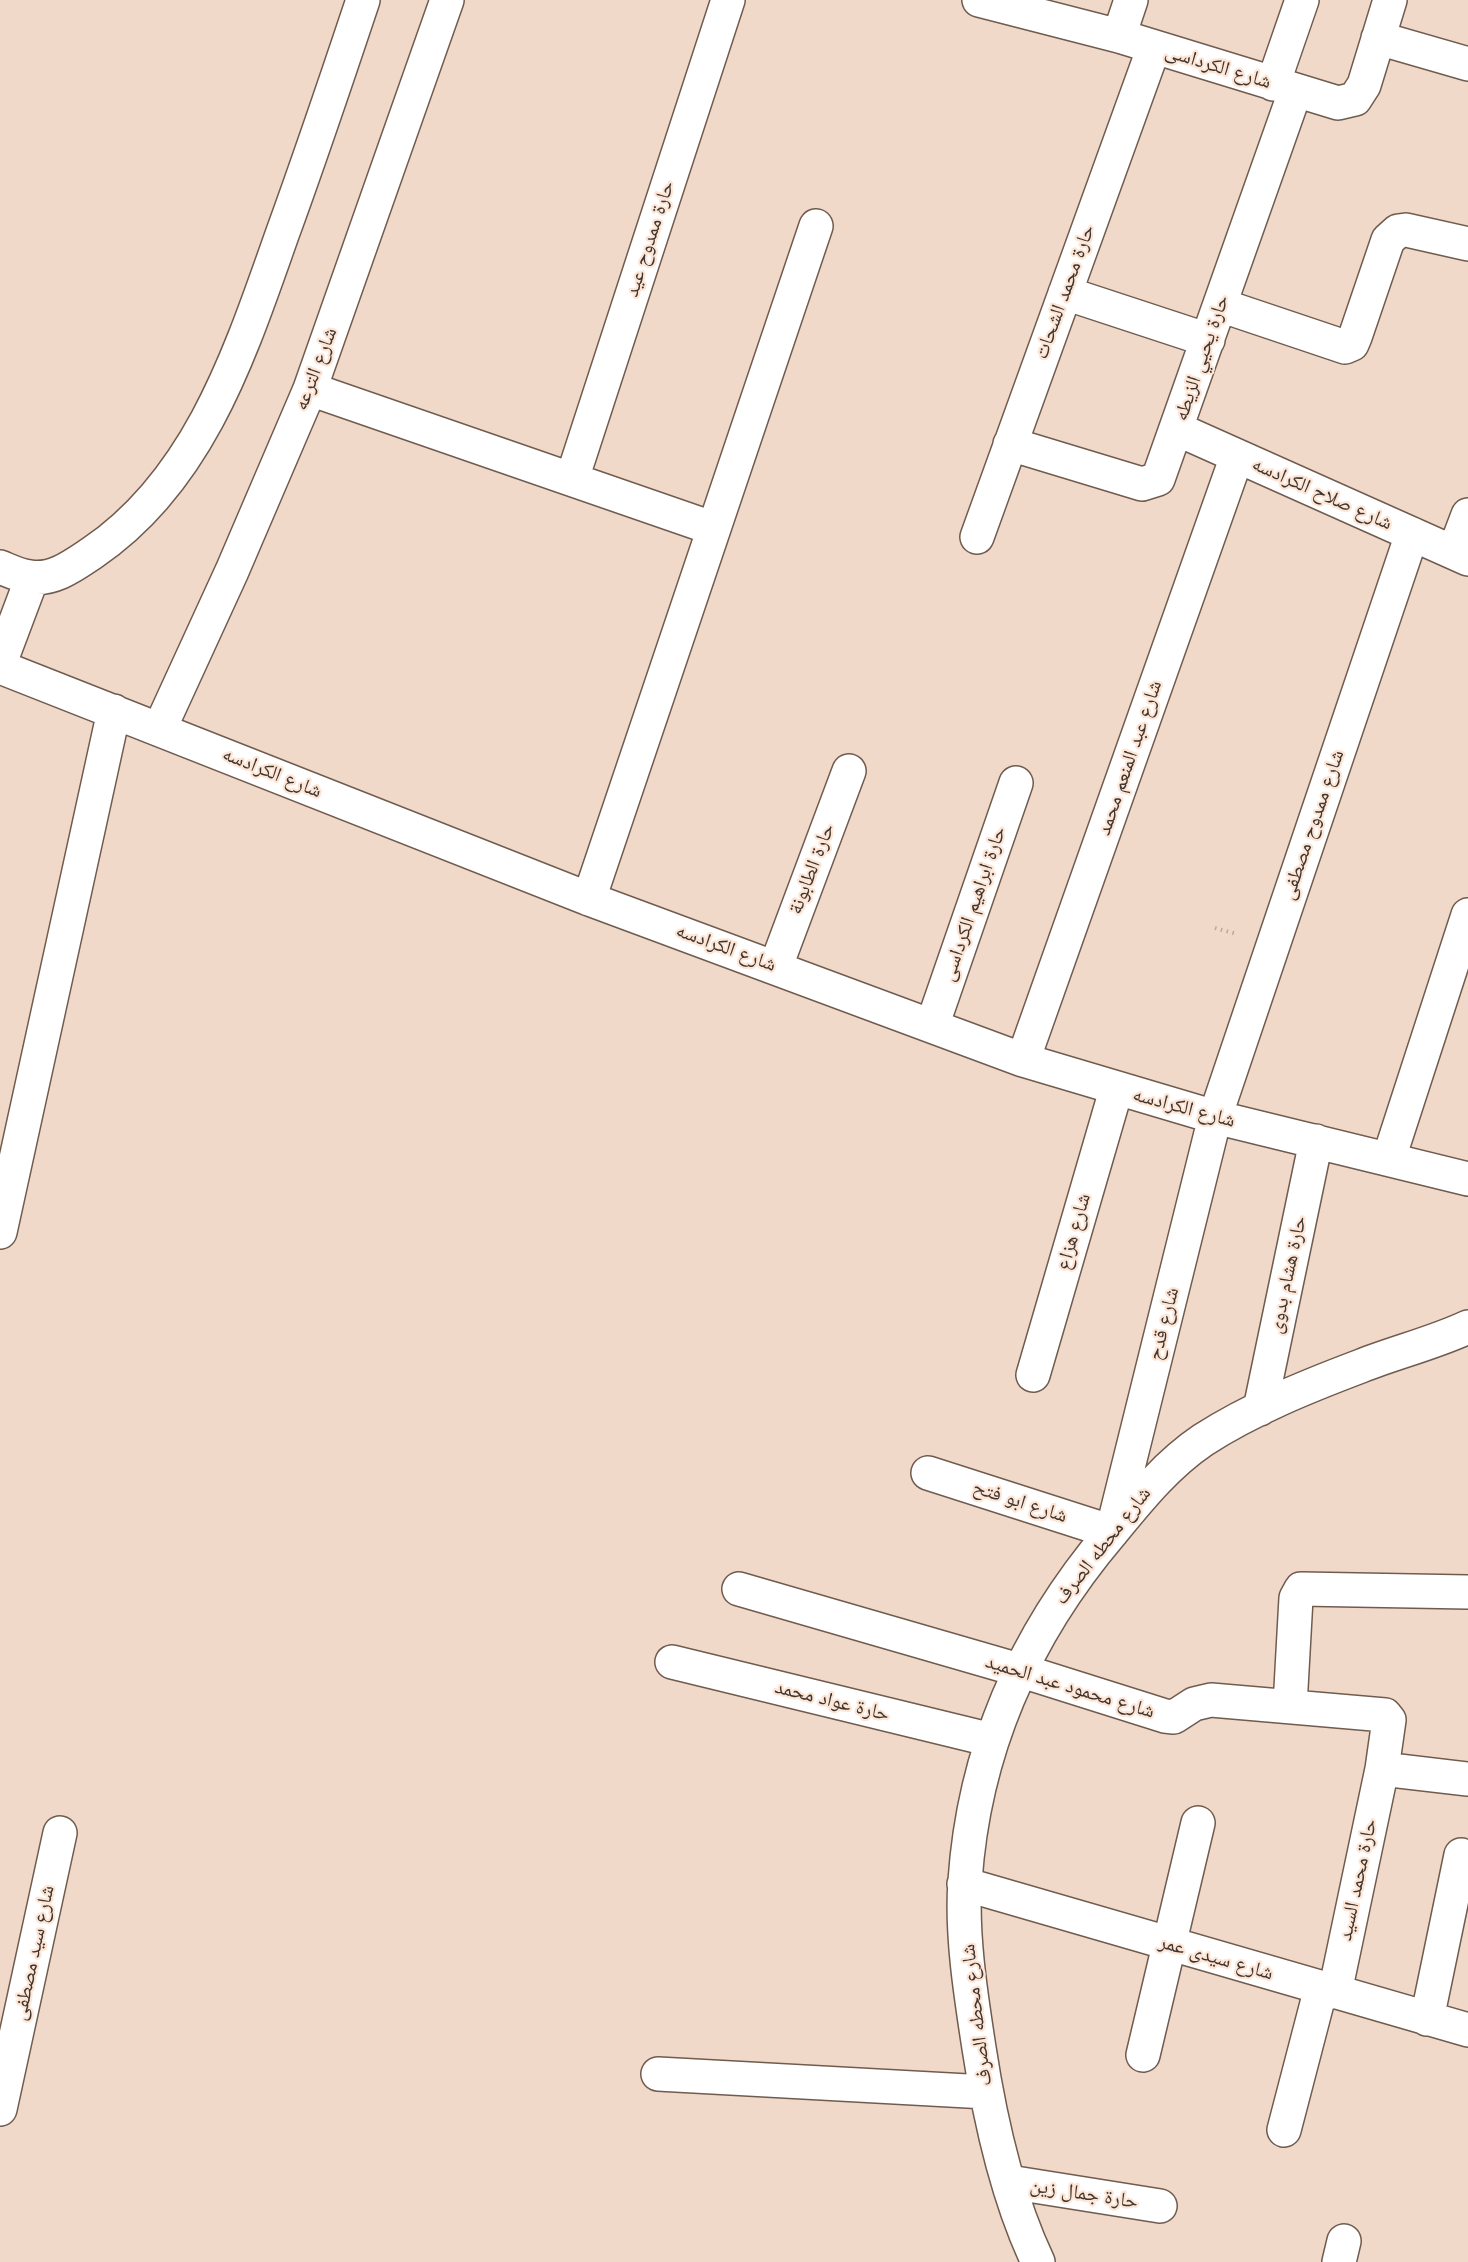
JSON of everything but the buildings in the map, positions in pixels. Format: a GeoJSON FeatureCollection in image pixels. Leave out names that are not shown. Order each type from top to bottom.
{"type":"FeatureCollection","features":[{"type":"Feature","properties":{"kind":"street"},"geometry":{"type":"LineString","coordinates":[[0,567],[32,578],[63,572],[104,545],[140,514],[173,477],[199,437],[232,369],[259,299],[363,0]]}},
{"type":"Feature","properties":{"kind":"street","name":"شارع الترعه"},"geometry":{"type":"LineString","coordinates":[[160,728],[232,571],[310,389],[447,0]]}},
{"type":"Feature","properties":{"kind":"street","name":"حارة ممدوح عيد"},"geometry":{"type":"LineString","coordinates":[[572,479],[728,0]]}},
{"type":"Feature","properties":{"kind":"street","name":"شارع الكرداسى"},"geometry":{"type":"LineString","coordinates":[[979,0],[1119,36],[1338,103],[1355,99],[1364,84],[1390,0]]}},
{"type":"Feature","properties":{"kind":"street"},"geometry":{"type":"LineString","coordinates":[[1119,36],[1131,0]]}},
{"type":"Feature","properties":{"kind":"street","name":"حارة يحيي الزيطه"},"geometry":{"type":"LineString","coordinates":[[1010,444],[1142,484],[1158,479],[1220,305],[1284,88],[1302,0]]}},
{"type":"Feature","properties":{"kind":"street"},"geometry":{"type":"LineString","coordinates":[[1378,39],[1468,64]]}},
{"type":"Feature","properties":{"kind":"street","name":"حارة محمد الشحات"},"geometry":{"type":"LineString","coordinates":[[977,537],[1154,47]]}},
{"type":"Feature","properties":{"kind":"street"},"geometry":{"type":"LineString","coordinates":[[589,898],[712,528],[816,226]]}},
{"type":"Feature","properties":{"kind":"street"},"geometry":{"type":"LineString","coordinates":[[1220,305],[1345,347],[1352,344],[1355,337],[1388,240],[1393,234],[1406,230],[1468,244]]}},
{"type":"Feature","properties":{"kind":"street"},"geometry":{"type":"LineString","coordinates":[[1065,293],[1208,340]]}},
{"type":"Feature","properties":{"kind":"street"},"geometry":{"type":"LineString","coordinates":[[310,389],[712,528]]}},
{"type":"Feature","properties":{"kind":"street","name":"شارع صلاح الكرادسه"},"geometry":{"type":"LineString","coordinates":[[1177,429],[1461,555]]}},
{"type":"Feature","properties":{"kind":"street","name":"شارع عبد المنعم محمد"},"geometry":{"type":"LineString","coordinates":[[1023,1060],[1237,456]]}},
{"type":"Feature","properties":{"kind":"street"},"geometry":{"type":"LineString","coordinates":[[1461,555],[1468,515]]}},
{"type":"Feature","properties":{"kind":"street","name":"شارع ممدوح مصطفى"},"geometry":{"type":"LineString","coordinates":[[1215,1117],[1412,534]]}},
{"type":"Feature","properties":{"kind":"street"},"geometry":{"type":"LineString","coordinates":[[0,665],[32,578]]}},
{"type":"Feature","properties":{"kind":"street","name":"شارع الكرادسه"},"geometry":{"type":"LineString","coordinates":[[0,665],[589,898],[1023,1060],[1116,1090],[1215,1117],[1468,1179]]}},
{"type":"Feature","properties":{"kind":"street"},"geometry":{"type":"LineString","coordinates":[[0,1232],[114,711]]}},
{"type":"Feature","properties":{"kind":"street","name":"حارة الطابونة"},"geometry":{"type":"LineString","coordinates":[[776,966],[849,771]]}},
{"type":"Feature","properties":{"kind":"street","name":"حارة ابراهيم الكرداسى"},"geometry":{"type":"LineString","coordinates":[[932,1026],[1016,783]]}},
{"type":"Feature","properties":{"kind":"street"},"geometry":{"type":"LineString","coordinates":[[1389,1158],[1468,915]]}},
{"type":"Feature","properties":{"kind":"street","name":"شارع هزاع"},"geometry":{"type":"LineString","coordinates":[[1033,1375],[1116,1090]]}},
{"type":"Feature","properties":{"kind":"street","name":"شارع قدح"},"geometry":{"type":"LineString","coordinates":[[1112,1532],[1215,1117]]}},
{"type":"Feature","properties":{"kind":"street","name":"حارة هشام بدوى"},"geometry":{"type":"LineString","coordinates":[[1260,1409],[1316,1141]]}},
{"type":"Feature","properties":{"kind":"street","name":"شارع محطه الصرف"},"geometry":{"type":"LineString","coordinates":[[1038,2262],[1009,2182],[986,2092],[969,1984],[964,1884],[974,1807],[992,1740],[1019,1670],[1047,1618],[1081,1568],[1161,1475],[1203,1440],[1260,1409],[1360,1366],[1468,1327]]}},
{"type":"Feature","properties":{"kind":"street","name":"شارع ابو فتح"},"geometry":{"type":"LineString","coordinates":[[928,1473],[1112,1532]]}},
{"type":"Feature","properties":{"kind":"street","name":"شارع محمود عبد الحميد"},"geometry":{"type":"LineString","coordinates":[[739,1589],[1019,1670],[1165,1716],[1174,1717],[1202,1701],[1385,1715],[1389,1720],[1382,1769]]}},
{"type":"Feature","properties":{"kind":"street"},"geometry":{"type":"LineString","coordinates":[[1290,1706],[1296,1598],[1301,1589],[1468,1592]]}},
{"type":"Feature","properties":{"kind":"street","name":"حارة عواد محمد"},"geometry":{"type":"LineString","coordinates":[[672,1662],[992,1740]]}},
{"type":"Feature","properties":{"kind":"street"},"geometry":{"type":"LineString","coordinates":[[1382,1769],[1468,1779]]}},
{"type":"Feature","properties":{"kind":"street","name":"حارة محمد السيد"},"geometry":{"type":"LineString","coordinates":[[1284,2130],[1328,1990],[1382,1769]]}},
{"type":"Feature","properties":{"kind":"street"},"geometry":{"type":"LineString","coordinates":[[1143,2055],[1198,1822]]}},
{"type":"Feature","properties":{"kind":"street","name":"شارع سيد مصطفى"},"geometry":{"type":"LineString","coordinates":[[0,2109],[60,1833]]}},
{"type":"Feature","properties":{"kind":"street"},"geometry":{"type":"LineString","coordinates":[[1426,2019],[1461,1856]]}},
{"type":"Feature","properties":{"kind":"street","name":"شارع سيدى عمر"},"geometry":{"type":"LineString","coordinates":[[964,1884],[1468,2030]]}},
{"type":"Feature","properties":{"kind":"street"},"geometry":{"type":"LineString","coordinates":[[658,2074],[986,2092]]}},
{"type":"Feature","properties":{"kind":"street","name":"حارة جمال زين"},"geometry":{"type":"LineString","coordinates":[[1009,2182],[1160,2206]]}}]}
